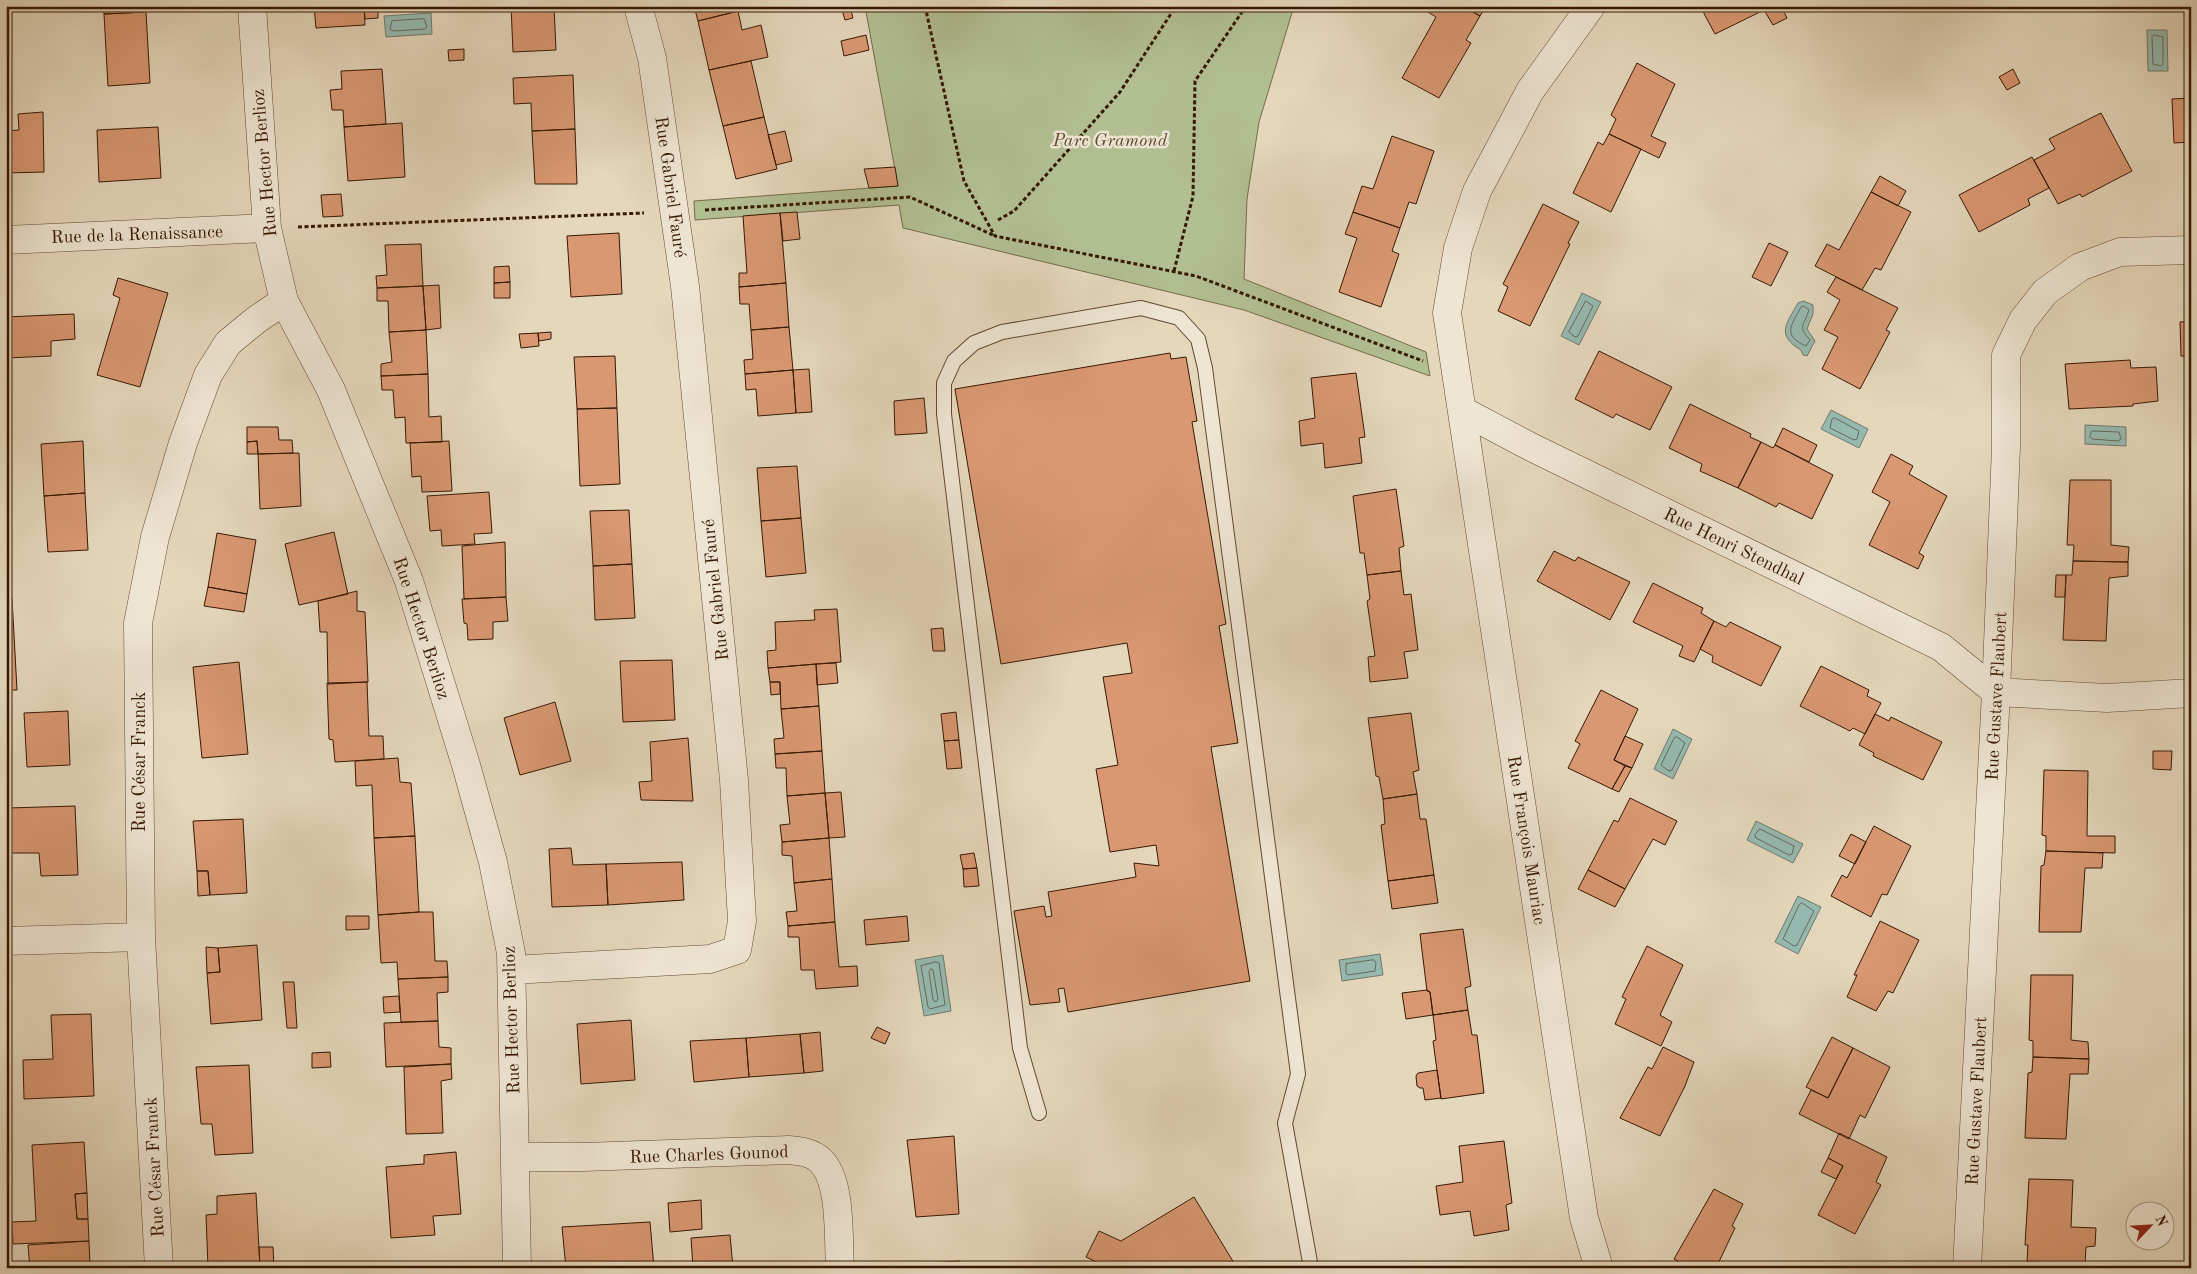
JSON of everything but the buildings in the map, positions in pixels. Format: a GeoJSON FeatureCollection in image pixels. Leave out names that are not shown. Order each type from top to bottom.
{"type":"FeatureCollection","features":[{"type":"Feature","properties":{"kind":"street","name":"Rue Hector Berlioz"},"geometry":{"type":"LineString","coordinates":[[252,6],[267,228],[284,301],[331,390],[409,581],[466,765],[493,862],[511,953],[512,970],[516,1268]]}},
{"type":"Feature","properties":{"kind":"street","name":"Rue Gabriel Fauré"},"geometry":{"type":"LineString","coordinates":[[512,970],[710,959],[737,950],[742,921],[734,780],[685,286],[652,58],[638,6]]}},
{"type":"Feature","properties":{"kind":"street","name":"Rue François Mauriac"},"geometry":{"type":"LineString","coordinates":[[1591,6],[1530,91],[1477,191],[1458,248],[1447,313],[1584,1218],[1599,1268]]}},
{"type":"Feature","properties":{"kind":"street","name":"Rue de la Renaissance"},"geometry":{"type":"LineString","coordinates":[[6,240],[267,228]]}},
{"type":"Feature","properties":{"kind":"street","name":"Rue Gustave Flaubert"},"geometry":{"type":"LineString","coordinates":[[1967,1268],[1996,692],[2006,447],[2006,355],[2023,320],[2045,292],[2080,268],[2120,252],[2191,250]]}},
{"type":"Feature","properties":{"kind":"street","name":"Rue César Franck"},"geometry":{"type":"LineString","coordinates":[[159,1268],[141,937],[138,623],[154,536],[183,443],[208,375],[228,343],[256,320],[284,301]]}},
{"type":"Feature","properties":{"kind":"street","name":"Rue Henri Stendhal"},"geometry":{"type":"LineString","coordinates":[[1463,411],[1532,447],[1941,647],[1996,692]]}},
{"type":"Feature","properties":{"kind":"street"},"geometry":{"type":"LineString","coordinates":[[1996,692],[2108,698],[2191,692]]}},
{"type":"Feature","properties":{"kind":"street"},"geometry":{"type":"LineString","coordinates":[[6,941],[141,937]]}},
{"type":"Feature","properties":{"kind":"street","name":"Rue Charles Gounod"},"geometry":{"type":"LineString","coordinates":[[515,1157],[583,1157],[788,1150],[807,1152],[821,1161],[829,1174],[835,1193],[840,1268]]}},
{"type":"Feature","properties":{"kind":"lane"},"geometry":{"type":"LineString","coordinates":[[1039,1114],[1020,1048],[945,424],[944,383],[954,361],[974,343],[1002,332],[1141,308],[1179,318],[1198,339],[1205,368],[1298,1074],[1285,1123],[1311,1268]]}},
{"type":"Feature","properties":{"kind":"path"},"geometry":{"type":"LineString","coordinates":[[926,6],[964,181],[996,236]]}},
{"type":"Feature","properties":{"kind":"path"},"geometry":{"type":"LineString","coordinates":[[1174,271],[1193,196],[1196,81],[1242,12],[1242,6]]}},
{"type":"Feature","properties":{"kind":"path"},"geometry":{"type":"LineString","coordinates":[[998,220],[1014,211],[1120,92],[1175,7]]}},
{"type":"Feature","properties":{"kind":"path"},"geometry":{"type":"LineString","coordinates":[[267,228],[675,212],[910,197],[996,236],[1196,276],[1456,374]]}},
{"type":"Feature","properties":{"kind":"green space","name":"Parc Gramond"},"geometry":{"type":"Polygon","coordinates":[[[865,6],[1294,6],[1259,122],[1247,199],[1244,279],[1426,352],[1430,376],[1244,310],[903,228],[899,205],[695,220],[694,201],[898,186],[865,6]]]}},
{"type":"Feature","properties":{"kind":"water"},"geometry":{"type":"Polygon","coordinates":[[[431,13],[432,34],[386,37],[384,16],[431,13]]]}},
{"type":"Feature","properties":{"kind":"water"},"geometry":{"type":"Polygon","coordinates":[[[2147,30],[2167,30],[2168,71],[2148,71],[2147,30]]]}},
{"type":"Feature","properties":{"kind":"water"},"geometry":{"type":"Polygon","coordinates":[[[1582,293],[1601,302],[1579,345],[1561,336],[1582,293]]]}},
{"type":"Feature","properties":{"kind":"water"},"geometry":{"type":"Polygon","coordinates":[[[1803,301],[1813,305],[1813,314],[1807,329],[1815,341],[1807,356],[1803,355],[1801,350],[1788,339],[1786,334],[1787,323],[1790,317],[1798,303],[1803,301]]]}},
{"type":"Feature","properties":{"kind":"water"},"geometry":{"type":"Polygon","coordinates":[[[1831,410],[1868,429],[1859,448],[1821,429],[1831,410]]]}},
{"type":"Feature","properties":{"kind":"water"},"geometry":{"type":"Polygon","coordinates":[[[2085,425],[2126,427],[2126,446],[2085,444],[2085,425]]]}},
{"type":"Feature","properties":{"kind":"water"},"geometry":{"type":"Polygon","coordinates":[[[1673,729],[1692,739],[1673,779],[1654,769],[1673,729]]]}},
{"type":"Feature","properties":{"kind":"water"},"geometry":{"type":"Polygon","coordinates":[[[1756,821],[1803,844],[1793,863],[1747,840],[1756,821]]]}},
{"type":"Feature","properties":{"kind":"water"},"geometry":{"type":"Polygon","coordinates":[[[1798,896],[1821,907],[1798,954],[1775,942],[1798,896]]]}},
{"type":"Feature","properties":{"kind":"water"},"geometry":{"type":"Polygon","coordinates":[[[1380,954],[1383,975],[1342,981],[1339,960],[1380,954]]]}},
{"type":"Feature","properties":{"kind":"water"},"geometry":{"type":"Polygon","coordinates":[[[943,955],[951,1011],[924,1016],[915,960],[943,955]]]}}]}
